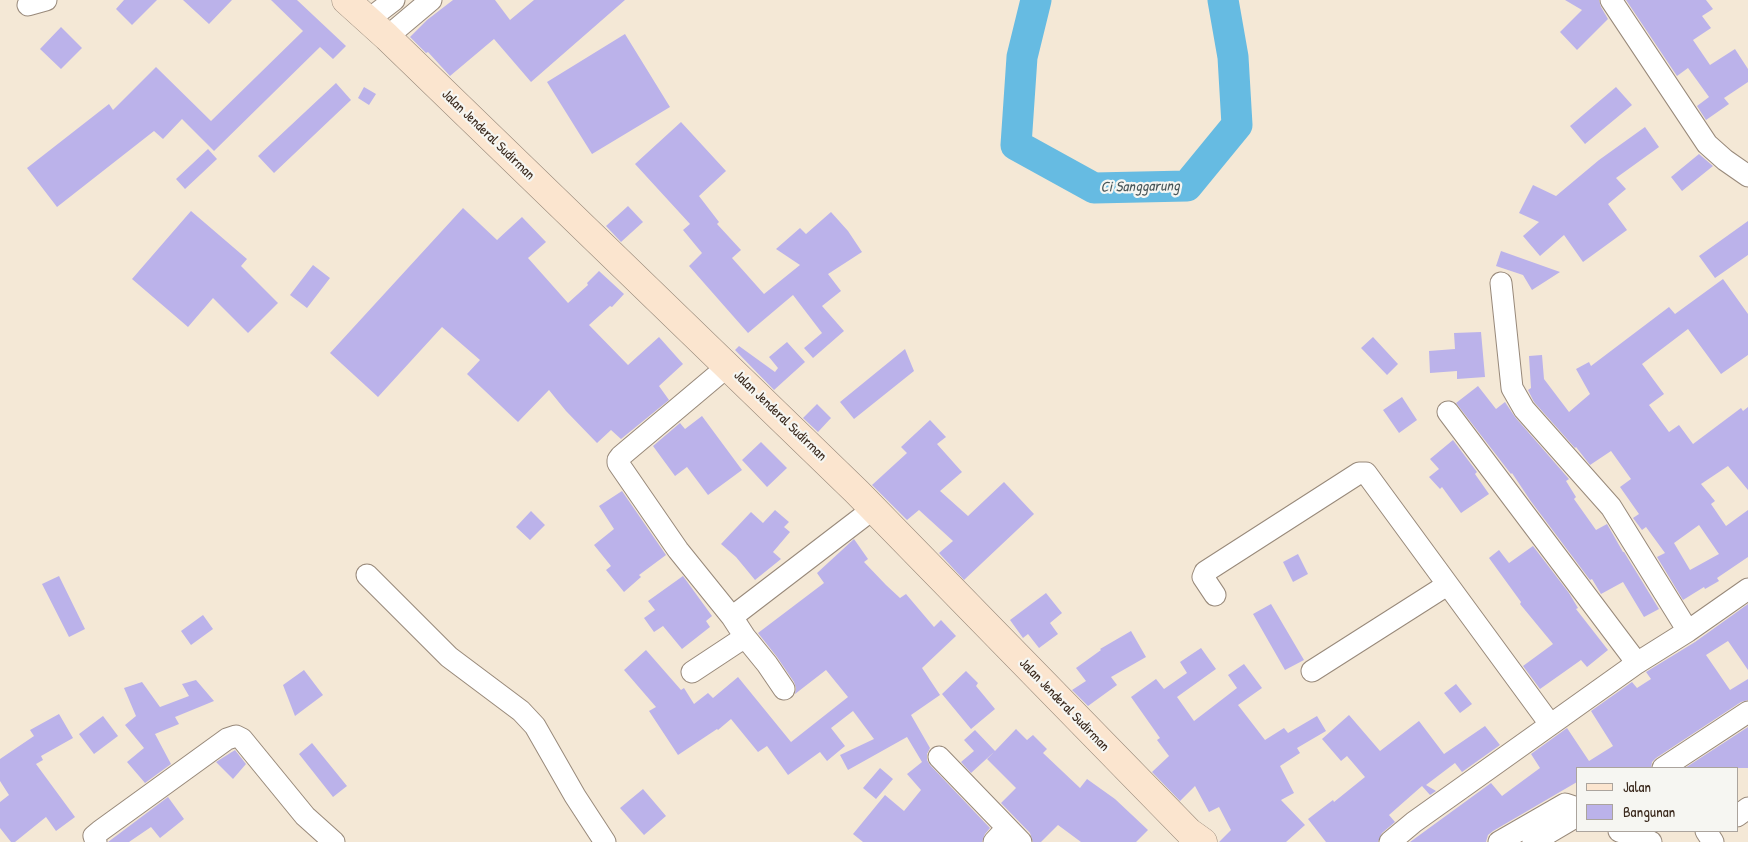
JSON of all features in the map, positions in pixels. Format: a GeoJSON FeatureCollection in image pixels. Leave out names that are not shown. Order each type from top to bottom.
{"type":"FeatureCollection","features":[{"type":"Feature","properties":{"kind":"main road","name":"Jalan Jenderal Sudirman"},"geometry":{"type":"LineString","coordinates":[[346,0],[728,366],[873,509],[1187,839]]}},
{"type":"Feature","properties":{"kind":"street"},"geometry":{"type":"LineString","coordinates":[[378,29],[394,0]]}},
{"type":"Feature","properties":{"kind":"street"},"geometry":{"type":"LineString","coordinates":[[378,29],[431,0]]}},
{"type":"Feature","properties":{"kind":"street"},"geometry":{"type":"LineString","coordinates":[[1611,0],[1687,117],[1707,144],[1725,160],[1748,176]]}},
{"type":"Feature","properties":{"kind":"street"},"geometry":{"type":"LineString","coordinates":[[1501,283],[1512,388],[1524,409],[1611,507],[1688,631]]}},
{"type":"Feature","properties":{"kind":"street"},"geometry":{"type":"LineString","coordinates":[[728,366],[621,456],[618,463],[678,550],[732,617],[784,688]]}},
{"type":"Feature","properties":{"kind":"street"},"geometry":{"type":"LineString","coordinates":[[1448,412],[1636,662]]}},
{"type":"Feature","properties":{"kind":"street"},"geometry":{"type":"LineString","coordinates":[[1215,595],[1203,577],[1205,572],[1359,473],[1366,472],[1550,724]]}},
{"type":"Feature","properties":{"kind":"street"},"geometry":{"type":"LineString","coordinates":[[732,617],[873,509]]}},
{"type":"Feature","properties":{"kind":"street"},"geometry":{"type":"LineString","coordinates":[[368,575],[449,657],[521,711],[536,726],[575,796],[605,842]]}},
{"type":"Feature","properties":{"kind":"street"},"geometry":{"type":"LineString","coordinates":[[1312,671],[1447,585]]}},
{"type":"Feature","properties":{"kind":"street"},"geometry":{"type":"LineString","coordinates":[[1390,842],[1414,822],[1636,662],[1688,631],[1748,589]]}},
{"type":"Feature","properties":{"kind":"street"},"geometry":{"type":"LineString","coordinates":[[692,672],[745,637]]}},
{"type":"Feature","properties":{"kind":"street"},"geometry":{"type":"LineString","coordinates":[[1666,767],[1748,712]]}},
{"type":"Feature","properties":{"kind":"street"},"geometry":{"type":"LineString","coordinates":[[96,842],[94,836],[100,831],[227,739],[236,736],[242,739],[306,816],[334,842]]}},
{"type":"Feature","properties":{"kind":"street"},"geometry":{"type":"LineString","coordinates":[[939,757],[1007,837]]}},
{"type":"Feature","properties":{"kind":"street"},"geometry":{"type":"LineString","coordinates":[[1499,842],[1574,813]]}},
{"type":"Feature","properties":{"kind":"street"},"geometry":{"type":"LineString","coordinates":[[1534,842],[1574,813]]}},
{"type":"Feature","properties":{"kind":"street"},"geometry":{"type":"LineString","coordinates":[[1622,832],[1651,842]]}},
{"type":"Feature","properties":{"kind":"building"},"geometry":{"type":"Polygon","coordinates":[[[124,0],[157,0],[132,25],[116,9],[124,0]]]}},
{"type":"Feature","properties":{"kind":"building"},"geometry":{"type":"Polygon","coordinates":[[[183,0],[232,0],[209,24],[183,0]]]}},
{"type":"Feature","properties":{"kind":"building"},"geometry":{"type":"Polygon","coordinates":[[[271,0],[297,0],[346,46],[333,59],[320,47],[214,151],[182,119],[163,139],[154,131],[57,207],[27,168],[109,104],[113,110],[156,67],[211,121],[303,31],[271,0]]]}},
{"type":"Feature","properties":{"kind":"building"},"geometry":{"type":"Polygon","coordinates":[[[453,0],[495,0],[510,20],[534,0],[625,0],[531,82],[494,39],[450,76],[428,52],[426,53],[410,37],[427,20],[453,0]]]}},
{"type":"Feature","properties":{"kind":"building"},"geometry":{"type":"Polygon","coordinates":[[[1565,0],[1599,0],[1608,19],[1577,50],[1560,32],[1582,10],[1565,0]]]}},
{"type":"Feature","properties":{"kind":"building"},"geometry":{"type":"Polygon","coordinates":[[[1626,0],[1706,0],[1713,9],[1702,16],[1711,28],[1693,40],[1710,65],[1735,49],[1748,69],[1748,82],[1724,98],[1729,104],[1706,120],[1697,106],[1709,97],[1688,68],[1677,76],[1626,0]]]}},
{"type":"Feature","properties":{"kind":"building"},"geometry":{"type":"Polygon","coordinates":[[[61,27],[82,48],[61,69],[40,49],[61,27]]]}},
{"type":"Feature","properties":{"kind":"building"},"geometry":{"type":"Polygon","coordinates":[[[625,34],[670,107],[592,154],[547,82],[625,34]]]}},
{"type":"Feature","properties":{"kind":"building"},"geometry":{"type":"Polygon","coordinates":[[[336,83],[351,100],[274,173],[258,156],[336,83]]]}},
{"type":"Feature","properties":{"kind":"building"},"geometry":{"type":"Polygon","coordinates":[[[364,87],[376,94],[369,105],[358,98],[364,87]]]}},
{"type":"Feature","properties":{"kind":"building"},"geometry":{"type":"Polygon","coordinates":[[[1616,87],[1632,105],[1585,144],[1570,126],[1616,87]]]}},
{"type":"Feature","properties":{"kind":"building"},"geometry":{"type":"Polygon","coordinates":[[[681,122],[726,171],[699,196],[719,222],[717,224],[741,250],[732,258],[764,294],[800,265],[776,249],[800,228],[806,234],[831,212],[848,231],[862,252],[828,274],[841,291],[822,306],[844,331],[813,358],[804,348],[822,333],[793,295],[748,333],[689,266],[702,253],[683,230],[690,224],[635,164],[681,122]]]}},
{"type":"Feature","properties":{"kind":"building"},"geometry":{"type":"Polygon","coordinates":[[[1645,127],[1659,147],[1616,178],[1626,189],[1608,204],[1627,230],[1583,262],[1564,235],[1540,256],[1523,236],[1539,222],[1519,213],[1533,185],[1556,196],[1599,160],[1645,127]]]}},
{"type":"Feature","properties":{"kind":"building"},"geometry":{"type":"Polygon","coordinates":[[[208,149],[217,159],[185,189],[176,179],[208,149]]]}},
{"type":"Feature","properties":{"kind":"building"},"geometry":{"type":"Polygon","coordinates":[[[1699,154],[1713,166],[1682,191],[1671,177],[1699,154]]]}},
{"type":"Feature","properties":{"kind":"building"},"geometry":{"type":"Polygon","coordinates":[[[628,206],[643,222],[621,242],[606,226],[628,206]]]}},
{"type":"Feature","properties":{"kind":"building"},"geometry":{"type":"Polygon","coordinates":[[[463,208],[497,240],[522,217],[546,242],[528,258],[568,303],[588,285],[587,283],[599,271],[624,294],[612,307],[610,306],[589,325],[628,365],[659,337],[683,364],[659,386],[669,400],[621,439],[611,430],[597,443],[549,390],[518,422],[467,374],[480,360],[442,327],[378,397],[330,353],[463,208]]]}},
{"type":"Feature","properties":{"kind":"building"},"geometry":{"type":"Polygon","coordinates":[[[191,211],[247,259],[241,266],[278,303],[248,333],[213,298],[188,327],[132,279],[191,211]]]}},
{"type":"Feature","properties":{"kind":"building"},"geometry":{"type":"Polygon","coordinates":[[[1748,221],[1748,255],[1715,278],[1699,256],[1748,221]]]}},
{"type":"Feature","properties":{"kind":"building"},"geometry":{"type":"Polygon","coordinates":[[[1501,251],[1560,272],[1532,290],[1523,275],[1496,266],[1501,251]]]}},
{"type":"Feature","properties":{"kind":"building"},"geometry":{"type":"Polygon","coordinates":[[[313,265],[330,278],[307,308],[290,295],[313,265]]]}},
{"type":"Feature","properties":{"kind":"building"},"geometry":{"type":"Polygon","coordinates":[[[1723,279],[1748,314],[1748,355],[1721,374],[1688,329],[1642,364],[1664,394],[1649,405],[1669,432],[1679,425],[1693,444],[1741,408],[1743,411],[1748,407],[1748,490],[1728,466],[1701,484],[1715,501],[1711,504],[1726,526],[1748,510],[1748,557],[1717,578],[1719,581],[1705,589],[1704,587],[1683,600],[1657,557],[1665,553],[1646,527],[1642,530],[1633,518],[1639,514],[1620,487],[1631,479],[1611,451],[1590,465],[1534,402],[1528,390],[1531,388],[1529,356],[1542,355],[1544,379],[1569,412],[1590,394],[1576,369],[1589,362],[1591,366],[1669,307],[1675,314],[1723,279]],[[1699,525],[1674,543],[1690,570],[1719,554],[1699,525]]]}},
{"type":"Feature","properties":{"kind":"building"},"geometry":{"type":"Polygon","coordinates":[[[1481,332],[1485,377],[1457,379],[1457,371],[1430,373],[1429,351],[1455,349],[1454,333],[1481,332]]]}},
{"type":"Feature","properties":{"kind":"building"},"geometry":{"type":"Polygon","coordinates":[[[1373,337],[1398,364],[1387,375],[1361,348],[1373,337]]]}},
{"type":"Feature","properties":{"kind":"building"},"geometry":{"type":"Polygon","coordinates":[[[787,342],[805,362],[774,390],[735,350],[739,346],[775,372],[778,368],[769,357],[787,342]]]}},
{"type":"Feature","properties":{"kind":"building"},"geometry":{"type":"Polygon","coordinates":[[[905,349],[914,371],[854,419],[840,402],[905,349]]]}},
{"type":"Feature","properties":{"kind":"building"},"geometry":{"type":"Polygon","coordinates":[[[1478,386],[1496,409],[1505,402],[1515,417],[1569,479],[1566,481],[1576,497],[1574,499],[1596,530],[1607,524],[1659,609],[1644,617],[1623,582],[1601,594],[1592,579],[1590,580],[1512,473],[1456,403],[1478,386]]]}},
{"type":"Feature","properties":{"kind":"building"},"geometry":{"type":"Polygon","coordinates":[[[1402,397],[1417,420],[1399,433],[1383,410],[1402,397]]]}},
{"type":"Feature","properties":{"kind":"building"},"geometry":{"type":"Polygon","coordinates":[[[817,404],[831,418],[818,432],[803,418],[817,404]]]}},
{"type":"Feature","properties":{"kind":"building"},"geometry":{"type":"Polygon","coordinates":[[[702,416],[742,470],[708,495],[687,467],[675,476],[653,446],[680,423],[685,429],[702,416]]]}},
{"type":"Feature","properties":{"kind":"building"},"geometry":{"type":"Polygon","coordinates":[[[930,420],[946,437],[937,444],[962,472],[940,491],[968,516],[1004,482],[1034,514],[964,580],[939,553],[953,541],[919,510],[907,520],[872,485],[907,453],[901,447],[930,420]]]}},
{"type":"Feature","properties":{"kind":"building"},"geometry":{"type":"Polygon","coordinates":[[[1453,440],[1477,472],[1475,474],[1489,494],[1461,513],[1442,487],[1440,489],[1429,477],[1439,469],[1430,459],[1453,440]]]}},
{"type":"Feature","properties":{"kind":"building"},"geometry":{"type":"Polygon","coordinates":[[[761,442],[787,468],[767,487],[742,460],[761,442]]]}},
{"type":"Feature","properties":{"kind":"building"},"geometry":{"type":"Polygon","coordinates":[[[622,491],[666,555],[639,575],[641,577],[624,592],[606,570],[611,566],[594,545],[614,529],[599,506],[622,491]]]}},
{"type":"Feature","properties":{"kind":"building"},"geometry":{"type":"Polygon","coordinates":[[[775,510],[789,522],[784,527],[790,532],[773,552],[781,559],[755,580],[736,557],[721,544],[751,512],[763,523],[775,510]]]}},
{"type":"Feature","properties":{"kind":"building"},"geometry":{"type":"Polygon","coordinates":[[[531,511],[545,525],[530,540],[516,527],[531,511]]]}},
{"type":"Feature","properties":{"kind":"building"},"geometry":{"type":"Polygon","coordinates":[[[854,539],[868,559],[864,562],[886,585],[900,598],[906,594],[934,627],[941,620],[956,636],[922,668],[940,695],[911,715],[930,748],[927,760],[930,765],[990,828],[982,842],[863,842],[853,834],[885,795],[904,811],[921,790],[907,774],[922,762],[907,737],[848,770],[840,755],[874,739],[853,711],[831,728],[845,746],[827,761],[820,752],[788,775],[767,746],[758,752],[731,719],[718,730],[678,755],[649,711],[656,707],[624,670],[646,650],[681,690],[684,688],[694,704],[708,693],[713,698],[738,677],[791,742],[848,697],[826,670],[795,694],[794,682],[758,633],[824,583],[817,573],[854,539]]]}},
{"type":"Feature","properties":{"kind":"building"},"geometry":{"type":"Polygon","coordinates":[[[1533,546],[1569,593],[1578,608],[1576,609],[1608,650],[1587,667],[1581,660],[1540,689],[1523,666],[1553,644],[1520,604],[1521,602],[1489,558],[1499,550],[1509,563],[1533,546]]]}},
{"type":"Feature","properties":{"kind":"building"},"geometry":{"type":"Polygon","coordinates":[[[1298,554],[1308,574],[1293,582],[1283,562],[1298,554]]]}},
{"type":"Feature","properties":{"kind":"building"},"geometry":{"type":"Polygon","coordinates":[[[59,576],[85,629],[69,637],[42,584],[59,576]]]}},
{"type":"Feature","properties":{"kind":"building"},"geometry":{"type":"Polygon","coordinates":[[[683,576],[712,616],[706,621],[710,627],[682,649],[663,626],[654,632],[644,618],[655,610],[648,601],[683,576]]]}},
{"type":"Feature","properties":{"kind":"building"},"geometry":{"type":"Polygon","coordinates":[[[1046,593],[1062,613],[1050,623],[1058,634],[1039,648],[1028,634],[1023,638],[1010,620],[1046,593]]]}},
{"type":"Feature","properties":{"kind":"building"},"geometry":{"type":"Polygon","coordinates":[[[1271,604],[1304,660],[1285,670],[1253,614],[1271,604]]]}},
{"type":"Feature","properties":{"kind":"building"},"geometry":{"type":"Polygon","coordinates":[[[1748,604],[1748,670],[1728,641],[1706,655],[1730,690],[1748,679],[1748,700],[1741,702],[1656,758],[1652,762],[1651,767],[1576,767],[1576,783],[1493,831],[1488,835],[1486,842],[1410,842],[1491,783],[1502,796],[1540,768],[1531,754],[1567,728],[1589,761],[1613,746],[1591,711],[1632,682],[1637,688],[1651,679],[1646,672],[1695,642],[1748,604]]]}},
{"type":"Feature","properties":{"kind":"building"},"geometry":{"type":"Polygon","coordinates":[[[203,615],[213,629],[191,645],[181,631],[203,615]]]}},
{"type":"Feature","properties":{"kind":"building"},"geometry":{"type":"Polygon","coordinates":[[[1131,631],[1146,657],[1111,677],[1117,685],[1088,706],[1072,690],[1086,681],[1076,668],[1100,649],[1131,631]]]}},
{"type":"Feature","properties":{"kind":"building"},"geometry":{"type":"Polygon","coordinates":[[[1201,648],[1216,669],[1177,697],[1194,721],[1237,688],[1228,675],[1244,664],[1262,688],[1238,705],[1265,740],[1284,728],[1288,733],[1317,716],[1326,731],[1297,748],[1300,753],[1280,766],[1294,793],[1281,800],[1305,825],[1286,842],[1219,842],[1231,830],[1219,807],[1209,812],[1195,786],[1180,801],[1152,772],[1169,756],[1157,740],[1160,738],[1131,697],[1156,679],[1164,689],[1187,673],[1180,662],[1201,648]]]}},
{"type":"Feature","properties":{"kind":"building"},"geometry":{"type":"Polygon","coordinates":[[[304,670],[323,695],[295,716],[283,685],[304,670]]]}},
{"type":"Feature","properties":{"kind":"building"},"geometry":{"type":"Polygon","coordinates":[[[966,671],[978,683],[976,686],[995,709],[971,729],[942,694],[966,671]]]}},
{"type":"Feature","properties":{"kind":"building"},"geometry":{"type":"Polygon","coordinates":[[[196,680],[214,701],[175,717],[179,724],[155,734],[171,764],[145,783],[127,762],[144,748],[125,725],[136,716],[124,688],[142,682],[160,707],[189,696],[182,684],[196,680]]]}},
{"type":"Feature","properties":{"kind":"building"},"geometry":{"type":"Polygon","coordinates":[[[1456,684],[1472,704],[1460,713],[1444,693],[1456,684]]]}},
{"type":"Feature","properties":{"kind":"building"},"geometry":{"type":"Polygon","coordinates":[[[59,714],[73,738],[41,756],[43,760],[36,764],[75,817],[56,831],[46,817],[15,842],[11,842],[0,828],[0,802],[9,795],[0,781],[0,759],[34,736],[30,730],[59,714]]]}},
{"type":"Feature","properties":{"kind":"building"},"geometry":{"type":"Polygon","coordinates":[[[1349,715],[1380,751],[1419,721],[1444,754],[1485,726],[1500,745],[1462,772],[1455,763],[1426,785],[1436,791],[1430,795],[1422,786],[1389,815],[1395,822],[1382,833],[1378,842],[1326,842],[1308,819],[1333,800],[1334,802],[1365,777],[1347,756],[1341,761],[1322,739],[1349,715]]]}},
{"type":"Feature","properties":{"kind":"building"},"geometry":{"type":"Polygon","coordinates":[[[103,716],[118,736],[94,754],[79,734],[103,716]]]}},
{"type":"Feature","properties":{"kind":"building"},"geometry":{"type":"Polygon","coordinates":[[[1748,727],[1748,768],[1687,767],[1748,727]]]}},
{"type":"Feature","properties":{"kind":"building"},"geometry":{"type":"Polygon","coordinates":[[[1016,729],[1027,740],[1033,735],[1047,749],[1043,753],[1080,788],[1087,779],[1115,799],[1148,830],[1136,842],[1081,842],[1058,825],[1041,842],[1033,842],[1030,833],[1001,803],[1016,788],[987,759],[994,752],[971,773],[961,762],[974,751],[964,740],[975,730],[995,751],[1016,729]]]}},
{"type":"Feature","properties":{"kind":"building"},"geometry":{"type":"Polygon","coordinates":[[[312,743],[347,786],[333,797],[299,754],[312,743]]]}},
{"type":"Feature","properties":{"kind":"building"},"geometry":{"type":"Polygon","coordinates":[[[235,750],[246,764],[233,779],[216,762],[235,750]]]}},
{"type":"Feature","properties":{"kind":"building"},"geometry":{"type":"Polygon","coordinates":[[[880,768],[893,779],[876,799],[863,788],[880,768]]]}},
{"type":"Feature","properties":{"kind":"building"},"geometry":{"type":"Polygon","coordinates":[[[643,789],[666,816],[644,835],[620,808],[643,789]]]}},
{"type":"Feature","properties":{"kind":"building"},"geometry":{"type":"Polygon","coordinates":[[[168,797],[184,819],[160,838],[151,827],[129,842],[108,842],[168,797]]]}},
{"type":"Feature","properties":{"kind":"waterway","name":"Ci Sanggarung"},"geometry":{"type":"LineString","coordinates":[[1036,0],[1022,57],[1016,145],[1094,188],[1187,186],[1237,125],[1233,57],[1223,0]]}}]}
